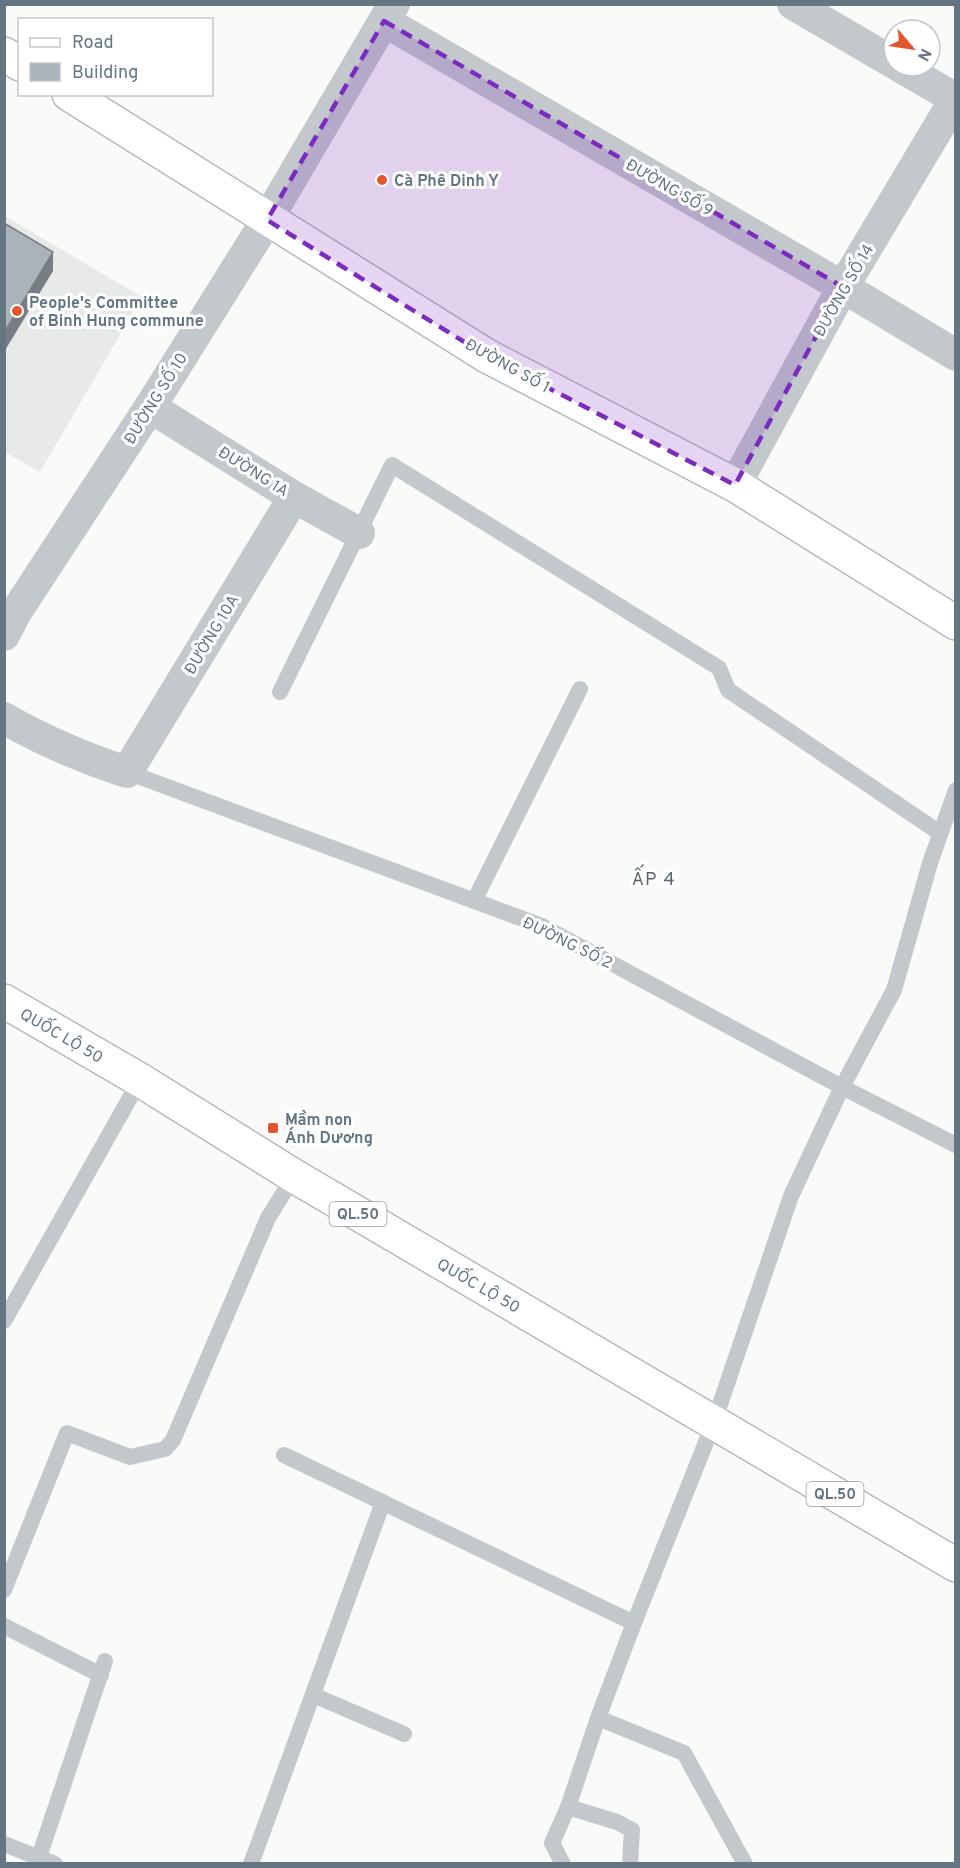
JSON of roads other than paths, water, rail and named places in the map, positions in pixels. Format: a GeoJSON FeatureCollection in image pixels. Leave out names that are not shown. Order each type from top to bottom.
{"type":"FeatureCollection","features":[{"type":"Feature","properties":{"kind":"main road"},"geometry":{"type":"LineString","coordinates":[[4,54],[18,63]]}},
{"type":"Feature","properties":{"kind":"main road","name":"ĐƯỜNG SỐ 1"},"geometry":{"type":"LineString","coordinates":[[72,96],[487,356],[735,485],[956,623]]}},
{"type":"Feature","properties":{"kind":"main road","name":"QUỐC LỘ 50"},"geometry":{"type":"LineString","coordinates":[[4,1001],[140,1080],[294,1176],[956,1565]]}},
{"type":"Feature","properties":{"kind":"street"},"geometry":{"type":"LineString","coordinates":[[793,4],[882,56]]}},
{"type":"Feature","properties":{"kind":"street","name":"ĐƯỜNG SỐ 10"},"geometry":{"type":"LineString","coordinates":[[8,618],[150,407],[267,220],[389,13]]}},
{"type":"Feature","properties":{"kind":"street","name":"ĐƯỜNG SỐ 9"},"geometry":{"type":"LineString","coordinates":[[389,13],[956,355]]}},
{"type":"Feature","properties":{"kind":"street"},"geometry":{"type":"LineString","coordinates":[[920,78],[955,98]]}},
{"type":"Feature","properties":{"kind":"street","name":"ĐƯỜNG SỐ 14"},"geometry":{"type":"LineString","coordinates":[[735,485],[843,287],[955,98]]}},
{"type":"Feature","properties":{"kind":"street","name":"ĐƯỜNG 1A"},"geometry":{"type":"LineString","coordinates":[[150,407],[294,497],[359,533]]}},
{"type":"Feature","properties":{"kind":"street","name":"ĐƯỜNG 10A"},"geometry":{"type":"LineString","coordinates":[[127,772],[294,497]]}},
{"type":"Feature","properties":{"kind":"street"},"geometry":{"type":"LineString","coordinates":[[4,718],[36,736],[79,755],[127,772]]}},
{"type":"Feature","properties":{"kind":"lane"},"geometry":{"type":"LineString","coordinates":[[280,692],[392,465],[719,668],[728,690],[940,833]]}},
{"type":"Feature","properties":{"kind":"lane"},"geometry":{"type":"LineString","coordinates":[[474,901],[580,689]]}},
{"type":"Feature","properties":{"kind":"lane","name":"ĐƯỜNG SỐ 2"},"geometry":{"type":"LineString","coordinates":[[127,772],[542,926],[842,1087],[956,1145]]}},
{"type":"Feature","properties":{"kind":"lane"},"geometry":{"type":"LineString","coordinates":[[563,1863],[552,1843],[568,1807],[598,1718],[634,1623],[714,1422],[791,1196],[842,1087],[894,990],[930,863],[956,790]]}},
{"type":"Feature","properties":{"kind":"lane"},"geometry":{"type":"LineString","coordinates":[[4,1321],[140,1080]]}},
{"type":"Feature","properties":{"kind":"lane"},"geometry":{"type":"LineString","coordinates":[[4,1590],[67,1433],[130,1457],[165,1449],[173,1440],[268,1218],[294,1176]]}},
{"type":"Feature","properties":{"kind":"lane"},"geometry":{"type":"LineString","coordinates":[[284,1455],[634,1623]]}},
{"type":"Feature","properties":{"kind":"lane"},"geometry":{"type":"LineString","coordinates":[[251,1863],[383,1502]]}},
{"type":"Feature","properties":{"kind":"lane"},"geometry":{"type":"LineString","coordinates":[[4,1626],[103,1668],[47,1860],[6,1850]]}},
{"type":"Feature","properties":{"kind":"lane"},"geometry":{"type":"LineString","coordinates":[[313,1695],[404,1734]]}},
{"type":"Feature","properties":{"kind":"lane"},"geometry":{"type":"LineString","coordinates":[[598,1718],[684,1753],[745,1863]]}},
{"type":"Feature","properties":{"kind":"lane"},"geometry":{"type":"LineString","coordinates":[[568,1807],[617,1821],[632,1830],[630,1863]]}},
{"type":"Feature","properties":{"kind":"place","name":"Cà Phê Dinh Y"},"geometry":{"type":"Point","coordinates":[382,180]}},
{"type":"Feature","properties":{"kind":"place","name":"People's Committee of Binh Hung commune"},"geometry":{"type":"Point","coordinates":[17,311]}},
{"type":"Feature","properties":{"kind":"place","name":"Mầm non Ánh Dương"},"geometry":{"type":"Point","coordinates":[273,1128]}},
{"type":"Feature","properties":{"kind":"district","name":"ẤP 4"},"geometry":{"type":"Point","coordinates":[654,879]}}]}
